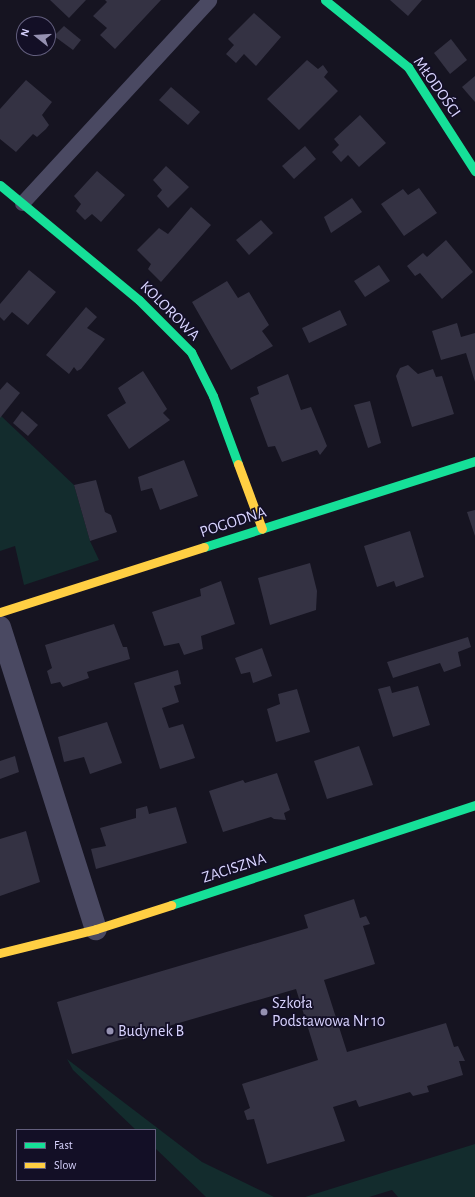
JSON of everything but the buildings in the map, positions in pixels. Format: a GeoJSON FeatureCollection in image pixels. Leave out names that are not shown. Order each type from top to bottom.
{"type":"FeatureCollection","features":[{"type":"Feature","properties":{"kind":"street","name":"MŁODOŚCI"},"geometry":{"type":"LineString","coordinates":[[325,0],[408,67],[475,171]]}},
{"type":"Feature","properties":{"kind":"street","name":"KOLOROWA"},"geometry":{"type":"LineString","coordinates":[[0,185],[140,300],[191,352],[213,396],[262,528]]}},
{"type":"Feature","properties":{"kind":"street","name":"POGODNA"},"geometry":{"type":"LineString","coordinates":[[0,612],[475,461]]}},
{"type":"Feature","properties":{"kind":"street"},"geometry":{"type":"LineString","coordinates":[[0,627],[96,929]]}},
{"type":"Feature","properties":{"kind":"street","name":"ZACISZNA"},"geometry":{"type":"LineString","coordinates":[[0,953],[96,929],[475,805]]}},
{"type":"Feature","properties":{"kind":"lane"},"geometry":{"type":"LineString","coordinates":[[22,203],[209,0]]}},
{"type":"Feature","properties":{"kind":"green space"},"geometry":{"type":"Polygon","coordinates":[[[0,415],[74,485],[90,541],[99,560],[24,585],[15,546],[0,551],[0,415]]]}},
{"type":"Feature","properties":{"kind":"green space"},"geometry":{"type":"Polygon","coordinates":[[[67,1059],[202,1162],[274,1197],[206,1197],[156,1149],[156,1129],[135,1129],[73,1070],[67,1059]]]}},
{"type":"Feature","properties":{"kind":"green space"},"geometry":{"type":"Polygon","coordinates":[[[475,1144],[475,1197],[398,1197],[392,1190],[369,1197],[305,1197],[475,1144]]]}},
{"type":"Feature","properties":{"kind":"traffic: fast"},"geometry":{"type":"LineString","coordinates":[[325,0],[408,67],[475,171]]}},
{"type":"Feature","properties":{"kind":"traffic: fast"},"geometry":{"type":"LineString","coordinates":[[0,185],[139,300],[191,352],[213,396],[238,464]]}},
{"type":"Feature","properties":{"kind":"traffic: fast"},"geometry":{"type":"LineString","coordinates":[[204,547],[475,461]]}},
{"type":"Feature","properties":{"kind":"traffic: fast"},"geometry":{"type":"LineString","coordinates":[[171,905],[475,805]]}},
{"type":"Feature","properties":{"kind":"traffic: slow"},"geometry":{"type":"LineString","coordinates":[[238,464],[262,529]]}},
{"type":"Feature","properties":{"kind":"traffic: slow"},"geometry":{"type":"LineString","coordinates":[[0,612],[204,547]]}},
{"type":"Feature","properties":{"kind":"traffic: slow"},"geometry":{"type":"LineString","coordinates":[[0,953],[96,929],[171,905]]}},
{"type":"Feature","properties":{"kind":"place","name":"Szkoła Podstawowa Nr 10"},"geometry":{"type":"Point","coordinates":[264,1012]}},
{"type":"Feature","properties":{"kind":"place","name":"Budynek B"},"geometry":{"type":"Point","coordinates":[110,1031]}}]}
